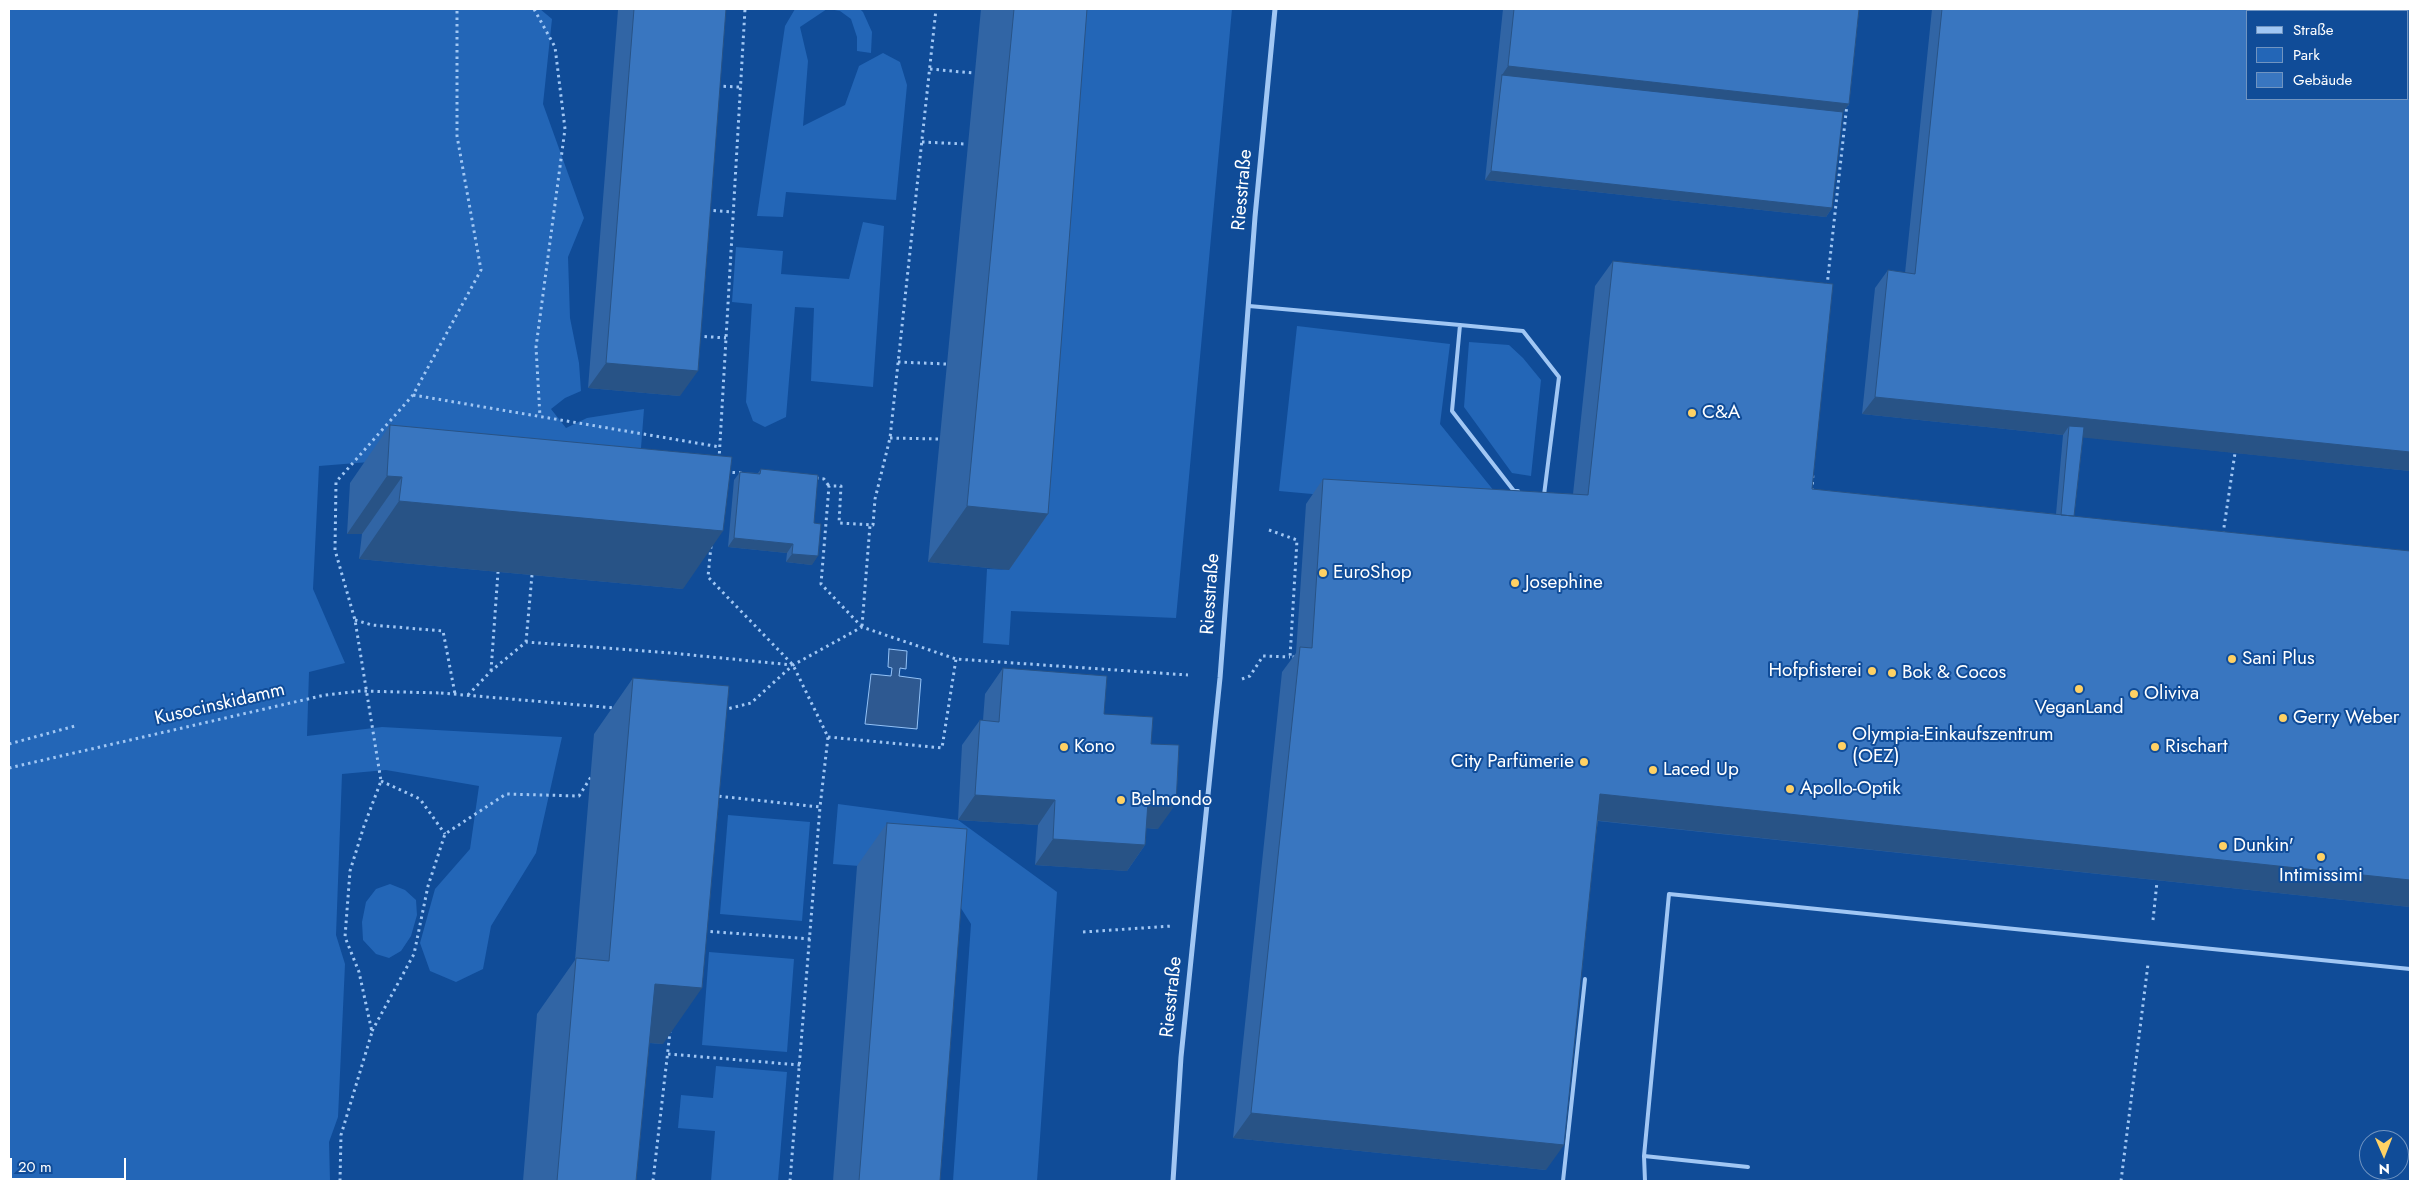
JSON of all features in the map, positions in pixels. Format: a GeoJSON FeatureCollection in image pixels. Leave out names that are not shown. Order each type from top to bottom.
{"type":"FeatureCollection","features":[{"type":"Feature","properties":{"kind":"street","name":"Riesstraße"},"geometry":{"type":"LineString","coordinates":[[1173,1181],[1181,1057],[1220,678],[1249,306],[1275,9]]}},
{"type":"Feature","properties":{"kind":"lane"},"geometry":{"type":"LineString","coordinates":[[1249,306],[1523,331],[1559,377],[1544,496],[1536,494]]}},
{"type":"Feature","properties":{"kind":"lane"},"geometry":{"type":"LineString","coordinates":[[1460,325],[1452,411],[1514,491],[1521,492]]}},
{"type":"Feature","properties":{"kind":"lane"},"geometry":{"type":"LineString","coordinates":[[1645,1181],[1644,1156],[1669,894],[2410,970]]}},
{"type":"Feature","properties":{"kind":"lane"},"geometry":{"type":"LineString","coordinates":[[1563,1181],[1585,979]]}},
{"type":"Feature","properties":{"kind":"lane"},"geometry":{"type":"LineString","coordinates":[[1644,1156],[1748,1167]]}},
{"type":"Feature","properties":{"kind":"path"},"geometry":{"type":"LineString","coordinates":[[372,1032],[359,972],[345,937],[350,871],[381,781],[354,620],[335,550],[336,482],[412,395],[480,270],[457,136],[457,9]]}},
{"type":"Feature","properties":{"kind":"path"},"geometry":{"type":"LineString","coordinates":[[534,9],[555,47],[565,129],[536,347],[540,416]]}},
{"type":"Feature","properties":{"kind":"path"},"geometry":{"type":"LineString","coordinates":[[718,463],[745,9]]}},
{"type":"Feature","properties":{"kind":"path"},"geometry":{"type":"LineString","coordinates":[[862,627],[870,525],[873,525],[875,499],[890,438],[936,9]]}},
{"type":"Feature","properties":{"kind":"path"},"geometry":{"type":"LineString","coordinates":[[930,69],[973,73]]}},
{"type":"Feature","properties":{"kind":"path"},"geometry":{"type":"LineString","coordinates":[[713,85],[739,87]]}},
{"type":"Feature","properties":{"kind":"path"},"geometry":{"type":"LineString","coordinates":[[1827,288],[1848,95]]}},
{"type":"Feature","properties":{"kind":"path"},"geometry":{"type":"LineString","coordinates":[[922,142],[965,144]]}},
{"type":"Feature","properties":{"kind":"path"},"geometry":{"type":"LineString","coordinates":[[704,210],[733,212]]}},
{"type":"Feature","properties":{"kind":"path"},"geometry":{"type":"LineString","coordinates":[[693,336],[726,338]]}},
{"type":"Feature","properties":{"kind":"path"},"geometry":{"type":"LineString","coordinates":[[898,362],[946,364]]}},
{"type":"Feature","properties":{"kind":"path"},"geometry":{"type":"LineString","coordinates":[[412,395],[720,447]]}},
{"type":"Feature","properties":{"kind":"path"},"geometry":{"type":"LineString","coordinates":[[890,438],[939,439]]}},
{"type":"Feature","properties":{"kind":"path"},"geometry":{"type":"LineString","coordinates":[[2222,536],[2235,453]]}},
{"type":"Feature","properties":{"kind":"path"},"geometry":{"type":"LineString","coordinates":[[1812,496],[1814,466]]}},
{"type":"Feature","properties":{"kind":"path"},"geometry":{"type":"LineString","coordinates":[[718,471],[746,473]]}},
{"type":"Feature","properties":{"kind":"path"},"geometry":{"type":"LineString","coordinates":[[814,478],[824,479],[829,486],[821,584],[862,627],[956,659],[1188,675]]}},
{"type":"Feature","properties":{"kind":"path"},"geometry":{"type":"LineString","coordinates":[[829,486],[841,486],[839,523],[870,525]]}},
{"type":"Feature","properties":{"kind":"path"},"geometry":{"type":"LineString","coordinates":[[1269,530],[1297,540],[1290,657]]}},
{"type":"Feature","properties":{"kind":"path"},"geometry":{"type":"LineString","coordinates":[[712,538],[708,578],[793,665],[828,737],[820,807],[811,939],[790,1181]]}},
{"type":"Feature","properties":{"kind":"path"},"geometry":{"type":"LineString","coordinates":[[490,671],[498,572]]}},
{"type":"Feature","properties":{"kind":"path"},"geometry":{"type":"LineString","coordinates":[[526,642],[532,575]]}},
{"type":"Feature","properties":{"kind":"path"},"geometry":{"type":"LineString","coordinates":[[354,620],[372,625],[443,631],[455,694]]}},
{"type":"Feature","properties":{"kind":"path"},"geometry":{"type":"LineString","coordinates":[[717,710],[751,703],[793,665],[862,627]]}},
{"type":"Feature","properties":{"kind":"path"},"geometry":{"type":"LineString","coordinates":[[468,696],[490,671],[526,642],[793,665]]}},
{"type":"Feature","properties":{"kind":"path"},"geometry":{"type":"LineString","coordinates":[[1241,679],[1250,676],[1263,656],[1295,657]]}},
{"type":"Feature","properties":{"kind":"path"},"geometry":{"type":"LineString","coordinates":[[828,737],[942,748],[956,659]]}},
{"type":"Feature","properties":{"kind":"path"},"geometry":{"type":"LineString","coordinates":[[1095,678],[1096,668]]}},
{"type":"Feature","properties":{"kind":"path","name":"Kusocinskidamm"},"geometry":{"type":"LineString","coordinates":[[9,768],[325,695],[360,691],[441,693],[623,708]]}},
{"type":"Feature","properties":{"kind":"path"},"geometry":{"type":"LineString","coordinates":[[9,744],[75,726]]}},
{"type":"Feature","properties":{"kind":"path"},"geometry":{"type":"LineString","coordinates":[[579,796],[591,777],[600,780]]}},
{"type":"Feature","properties":{"kind":"path"},"geometry":{"type":"LineString","coordinates":[[381,781],[420,800],[445,834]]}},
{"type":"Feature","properties":{"kind":"path"},"geometry":{"type":"LineString","coordinates":[[340,1181],[340,1135],[372,1032],[414,954],[428,886],[445,834],[506,794],[589,797]]}},
{"type":"Feature","properties":{"kind":"path"},"geometry":{"type":"LineString","coordinates":[[716,796],[820,807]]}},
{"type":"Feature","properties":{"kind":"path"},"geometry":{"type":"LineString","coordinates":[[2120,1181],[2157,882]]}},
{"type":"Feature","properties":{"kind":"path"},"geometry":{"type":"LineString","coordinates":[[1082,932],[1195,925]]}},
{"type":"Feature","properties":{"kind":"path"},"geometry":{"type":"LineString","coordinates":[[702,930],[811,939]]}},
{"type":"Feature","properties":{"kind":"path"},"geometry":{"type":"LineString","coordinates":[[653,1181],[671,1025]]}},
{"type":"Feature","properties":{"kind":"path"},"geometry":{"type":"LineString","coordinates":[[668,1054],[800,1065]]}},
{"type":"Feature","properties":{"kind":"green space"},"geometry":{"type":"Polygon","coordinates":[[[9,9],[540,9],[552,19],[543,104],[584,218],[568,257],[570,318],[579,363],[581,391],[565,398],[551,409],[566,428],[587,418],[644,409],[639,474],[407,459],[319,466],[313,589],[345,663],[309,672],[307,736],[382,727],[562,737],[536,853],[491,926],[483,969],[456,982],[430,971],[420,943],[435,889],[470,849],[479,786],[386,770],[342,774],[336,935],[345,964],[338,1117],[329,1142],[330,1181],[9,1181],[9,9]]]}},
{"type":"Feature","properties":{"kind":"green space"},"geometry":{"type":"Polygon","coordinates":[[[795,9],[827,9],[800,27],[808,61],[803,126],[845,105],[859,66],[883,53],[900,62],[907,85],[896,200],[786,192],[783,217],[757,216],[785,26],[795,9]]]}},
{"type":"Feature","properties":{"kind":"green space"},"geometry":{"type":"Polygon","coordinates":[[[829,9],[860,9],[863,12],[872,32],[871,53],[857,51],[857,37],[851,19],[840,11],[829,9]]]}},
{"type":"Feature","properties":{"kind":"green space"},"geometry":{"type":"Polygon","coordinates":[[[1052,9],[1232,9],[1176,618],[1011,611],[1009,645],[983,643],[987,569],[1009,570],[1052,9]]]}},
{"type":"Feature","properties":{"kind":"green space"},"geometry":{"type":"Polygon","coordinates":[[[863,222],[884,226],[873,387],[811,381],[814,308],[795,307],[786,417],[765,427],[753,421],[746,402],[752,304],[732,302],[736,247],[783,251],[781,274],[849,279],[863,222]]]}},
{"type":"Feature","properties":{"kind":"green space"},"geometry":{"type":"Polygon","coordinates":[[[1297,326],[1450,344],[1440,424],[1511,512],[1279,491],[1297,326]]]}},
{"type":"Feature","properties":{"kind":"green space"},"geometry":{"type":"Polygon","coordinates":[[[1469,342],[1509,345],[1523,358],[1541,380],[1531,476],[1512,473],[1464,407],[1469,342]]]}},
{"type":"Feature","properties":{"kind":"green space"},"geometry":{"type":"Polygon","coordinates":[[[838,804],[958,820],[1057,892],[1037,1181],[953,1181],[971,924],[938,872],[833,864],[838,804]]]}},
{"type":"Feature","properties":{"kind":"green space"},"geometry":{"type":"Polygon","coordinates":[[[728,815],[810,822],[802,921],[720,914],[728,815]]]}},
{"type":"Feature","properties":{"kind":"green space"},"geometry":{"type":"Polygon","coordinates":[[[390,884],[405,890],[416,900],[417,915],[411,936],[401,951],[389,958],[376,954],[363,940],[362,922],[366,902],[376,889],[390,884]]]}},
{"type":"Feature","properties":{"kind":"green space"},"geometry":{"type":"Polygon","coordinates":[[[709,952],[794,959],[787,1052],[702,1045],[709,952]]]}},
{"type":"Feature","properties":{"kind":"green space"},"geometry":{"type":"Polygon","coordinates":[[[716,1066],[787,1072],[778,1181],[711,1181],[715,1131],[678,1128],[681,1095],[713,1098],[716,1066]]]}},
{"type":"Feature","properties":{"kind":"shaded area"},"geometry":{"type":"Polygon","coordinates":[[[889,649],[907,651],[906,669],[900,668],[899,676],[921,679],[917,729],[865,724],[871,674],[891,676],[892,668],[888,667],[889,649]]]}},
{"type":"Feature","properties":{"kind":"building"},"geometry":{"type":"Polygon","coordinates":[[[634,9],[726,9],[698,371],[606,363],[634,9]]]}},
{"type":"Feature","properties":{"kind":"building"},"geometry":{"type":"Polygon","coordinates":[[[1014,9],[1087,9],[1048,514],[967,506],[1014,9]]]}},
{"type":"Feature","properties":{"kind":"building"},"geometry":{"type":"Polygon","coordinates":[[[1514,9],[1859,9],[1849,104],[1508,66],[1514,9]]]}},
{"type":"Feature","properties":{"kind":"building"},"geometry":{"type":"Polygon","coordinates":[[[1942,9],[2410,9],[2410,452],[1875,397],[1888,270],[1915,274],[1942,9]]]}},
{"type":"Feature","properties":{"kind":"building"},"geometry":{"type":"Polygon","coordinates":[[[1502,75],[1843,112],[1832,208],[1491,171],[1502,75]]]}},
{"type":"Feature","properties":{"kind":"building","name":"Olympia-Einkaufszentrum (OEZ)"},"geometry":{"type":"Polygon","coordinates":[[[1613,261],[1833,284],[1812,489],[2410,551],[2410,880],[1600,794],[1564,1145],[1251,1113],[1300,647],[1312,648],[1323,479],[1588,495],[1613,261]]]}},
{"type":"Feature","properties":{"kind":"building"},"geometry":{"type":"Polygon","coordinates":[[[390,425],[732,457],[723,531],[399,501],[402,477],[387,476],[390,425]]]}},
{"type":"Feature","properties":{"kind":"building"},"geometry":{"type":"Polygon","coordinates":[[[2069,426],[2084,427],[2074,516],[2061,515],[2069,426]]]}},
{"type":"Feature","properties":{"kind":"building"},"geometry":{"type":"Polygon","coordinates":[[[761,469],[818,475],[814,523],[821,524],[818,556],[792,554],[793,544],[734,538],[740,472],[760,474],[761,469]]]}},
{"type":"Feature","properties":{"kind":"building"},"geometry":{"type":"Polygon","coordinates":[[[1003,668],[1107,676],[1104,714],[1153,717],[1151,744],[1179,745],[1176,804],[1148,802],[1145,845],[1053,839],[1055,800],[975,795],[980,720],[999,722],[1003,668]]]}},
{"type":"Feature","properties":{"kind":"building"},"geometry":{"type":"Polygon","coordinates":[[[633,678],[729,686],[702,988],[655,984],[636,1181],[557,1181],[576,958],[609,961],[633,678]]]}},
{"type":"Feature","properties":{"kind":"building"},"geometry":{"type":"Polygon","coordinates":[[[887,823],[967,829],[940,1181],[859,1181],[887,823]]]}},
{"type":"Feature","properties":{"kind":"place","name":"C&A"},"geometry":{"type":"Point","coordinates":[1692,413]}},
{"type":"Feature","properties":{"kind":"place","name":"EuroShop"},"geometry":{"type":"Point","coordinates":[1323,573]}},
{"type":"Feature","properties":{"kind":"place","name":"Josephine"},"geometry":{"type":"Point","coordinates":[1515,583]}},
{"type":"Feature","properties":{"kind":"place","name":"Sani Plus"},"geometry":{"type":"Point","coordinates":[2232,659]}},
{"type":"Feature","properties":{"kind":"place","name":"Hofpfisterei"},"geometry":{"type":"Point","coordinates":[1872,671]}},
{"type":"Feature","properties":{"kind":"place","name":"Bok & Cocos"},"geometry":{"type":"Point","coordinates":[1892,673]}},
{"type":"Feature","properties":{"kind":"place","name":"VeganLand"},"geometry":{"type":"Point","coordinates":[2079,689]}},
{"type":"Feature","properties":{"kind":"place","name":"Oliviva"},"geometry":{"type":"Point","coordinates":[2134,694]}},
{"type":"Feature","properties":{"kind":"place","name":"Gerry Weber"},"geometry":{"type":"Point","coordinates":[2283,718]}},
{"type":"Feature","properties":{"kind":"place","name":"Olympia-Einkaufszentrum (OEZ)"},"geometry":{"type":"Point","coordinates":[1842,746]}},
{"type":"Feature","properties":{"kind":"place","name":"Kono"},"geometry":{"type":"Point","coordinates":[1064,747]}},
{"type":"Feature","properties":{"kind":"place","name":"Rischart"},"geometry":{"type":"Point","coordinates":[2155,747]}},
{"type":"Feature","properties":{"kind":"place","name":"City Parfümerie"},"geometry":{"type":"Point","coordinates":[1584,762]}},
{"type":"Feature","properties":{"kind":"place","name":"Laced Up"},"geometry":{"type":"Point","coordinates":[1653,770]}},
{"type":"Feature","properties":{"kind":"place","name":"Apollo-Optik"},"geometry":{"type":"Point","coordinates":[1790,789]}},
{"type":"Feature","properties":{"kind":"place","name":"Belmondo"},"geometry":{"type":"Point","coordinates":[1121,800]}},
{"type":"Feature","properties":{"kind":"place","name":"Dunkin'"},"geometry":{"type":"Point","coordinates":[2223,846]}},
{"type":"Feature","properties":{"kind":"place","name":"Intimissimi"},"geometry":{"type":"Point","coordinates":[2321,857]}}]}
